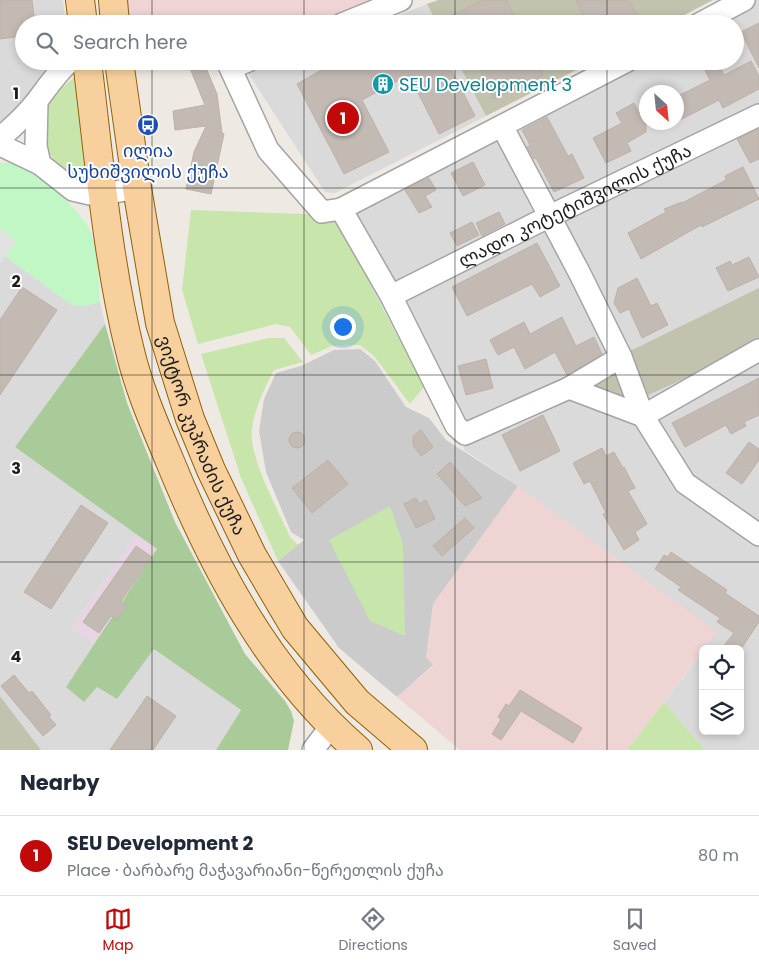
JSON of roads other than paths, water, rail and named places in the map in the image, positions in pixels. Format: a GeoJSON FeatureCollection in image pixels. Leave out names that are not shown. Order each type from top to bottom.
{"type":"FeatureCollection","features":[{"type":"Feature","properties":{"kind":"main road"},"geometry":{"type":"LineString","coordinates":[[80,0],[82,15]]}},
{"type":"Feature","properties":{"kind":"main road"},"geometry":{"type":"LineString","coordinates":[[112,0],[114,15]]}},
{"type":"Feature","properties":{"kind":"main road","name":"ვიქტორ კუპრაძის ქუჩა"},"geometry":{"type":"LineString","coordinates":[[88,70],[103,194],[120,305],[130,353],[143,396],[178,481],[224,578],[259,637],[296,688],[331,726],[358,750]]}},
{"type":"Feature","properties":{"kind":"main road","name":"ვიქტორ კუპრაძის ქუჩა"},"geometry":{"type":"LineString","coordinates":[[120,70],[137,188],[160,323],[190,419],[211,470],[252,555],[295,628],[357,702],[413,750]]}},
{"type":"Feature","properties":{"kind":"main road"},"geometry":{"type":"LineString","coordinates":[[331,726],[357,702]]}},
{"type":"Feature","properties":{"kind":"street"},"geometry":{"type":"LineString","coordinates":[[364,15],[401,0]]}},
{"type":"Feature","properties":{"kind":"street"},"geometry":{"type":"LineString","coordinates":[[716,15],[744,0]]}},
{"type":"Feature","properties":{"kind":"street"},"geometry":{"type":"LineString","coordinates":[[0,138],[37,101],[49,82],[61,70]]}},
{"type":"Feature","properties":{"kind":"street"},"geometry":{"type":"LineString","coordinates":[[238,70],[268,150],[322,212],[341,208],[609,70]]}},
{"type":"Feature","properties":{"kind":"street"},"geometry":{"type":"LineString","coordinates":[[37,101],[35,128],[40,164]]}},
{"type":"Feature","properties":{"kind":"street","name":"ლადო კოტეტიშვილის ქუჩა"},"geometry":{"type":"LineString","coordinates":[[391,296],[550,216],[759,115]]}},
{"type":"Feature","properties":{"kind":"street"},"geometry":{"type":"LineString","coordinates":[[502,126],[550,216],[621,358],[644,416],[685,483],[759,535]]}},
{"type":"Feature","properties":{"kind":"street"},"geometry":{"type":"LineString","coordinates":[[0,145],[40,164],[72,190],[90,194],[103,194],[137,188]]}},
{"type":"Feature","properties":{"kind":"street"},"geometry":{"type":"LineString","coordinates":[[341,208],[391,296],[456,426],[465,434],[569,388],[621,358]]}},
{"type":"Feature","properties":{"kind":"street"},"geometry":{"type":"LineString","coordinates":[[644,416],[759,350]]}},
{"type":"Feature","properties":{"kind":"street"},"geometry":{"type":"LineString","coordinates":[[569,388],[644,416]]}},
{"type":"Feature","properties":{"kind":"street"},"geometry":{"type":"LineString","coordinates":[[313,750],[331,726]]}},
{"type":"Feature","properties":{"kind":"place","name":"SEU Development 3"},"geometry":{"type":"Point","coordinates":[383,84]}},
{"type":"Feature","properties":{"kind":"place","name":"SEU Development 2"},"geometry":{"type":"Point","coordinates":[343,118]}},
{"type":"Feature","properties":{"kind":"place","name":"ილია სუხიშვილის ქუჩა"},"geometry":{"type":"Point","coordinates":[148,125]}}]}
